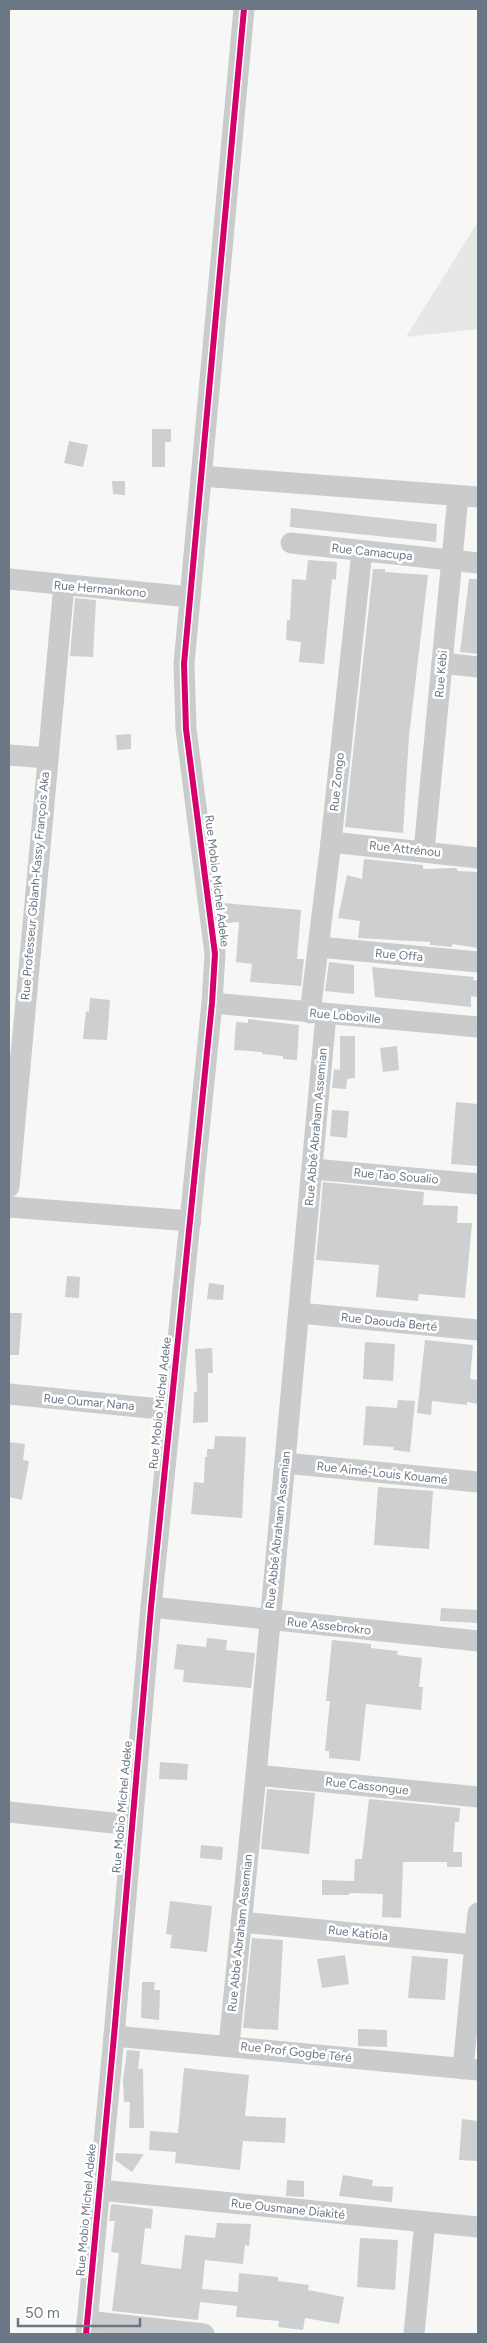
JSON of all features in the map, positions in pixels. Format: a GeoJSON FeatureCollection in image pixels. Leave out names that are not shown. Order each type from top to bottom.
{"type":"FeatureCollection","features":[{"type":"Feature","properties":{"kind":"street","name":"Rue Mobio Michel Adeke"},"geometry":{"type":"LineString","coordinates":[[86,2328],[114,2036],[151,1607],[212,1003],[215,954],[184,698],[190,597],[244,9]]}},
{"type":"Feature","properties":{"kind":"street"},"geometry":{"type":"LineString","coordinates":[[202,476],[468,497]]}},
{"type":"Feature","properties":{"kind":"street","name":"Rue Kébi"},"geometry":{"type":"LineString","coordinates":[[424,851],[452,561],[468,497]]}},
{"type":"Feature","properties":{"kind":"street","name":"Rue Camacupa"},"geometry":{"type":"LineString","coordinates":[[292,544],[478,563]]}},
{"type":"Feature","properties":{"kind":"street","name":"Rue Zongo"},"geometry":{"type":"LineString","coordinates":[[318,1014],[319,947],[362,551]]}},
{"type":"Feature","properties":{"kind":"street","name":"Rue Hermankono"},"geometry":{"type":"LineString","coordinates":[[9,580],[190,597]]}},
{"type":"Feature","properties":{"kind":"street","name":"Rue Professeur Gblanh-Kassy François Aka"},"geometry":{"type":"LineString","coordinates":[[9,1187],[64,585]]}},
{"type":"Feature","properties":{"kind":"street"},"geometry":{"type":"LineString","coordinates":[[442,664],[478,667]]}},
{"type":"Feature","properties":{"kind":"street"},"geometry":{"type":"LineString","coordinates":[[9,755],[47,758]]}},
{"type":"Feature","properties":{"kind":"street","name":"Rue Attrénou"},"geometry":{"type":"LineString","coordinates":[[331,842],[478,858]]}},
{"type":"Feature","properties":{"kind":"street","name":"Rue Offa"},"geometry":{"type":"LineString","coordinates":[[319,947],[478,962]]}},
{"type":"Feature","properties":{"kind":"street","name":"Rue Loboville"},"geometry":{"type":"LineString","coordinates":[[212,1003],[478,1028]]}},
{"type":"Feature","properties":{"kind":"street","name":"Rue Abbé Abraham Assemian"},"geometry":{"type":"LineString","coordinates":[[229,2045],[313,1169],[318,1014]]}},
{"type":"Feature","properties":{"kind":"street","name":"Rue Tao Soualio"},"geometry":{"type":"LineString","coordinates":[[313,1169],[478,1184]]}},
{"type":"Feature","properties":{"kind":"street"},"geometry":{"type":"LineString","coordinates":[[9,1207],[191,1221]]}},
{"type":"Feature","properties":{"kind":"street","name":"Rue Daouda Berté"},"geometry":{"type":"LineString","coordinates":[[299,1313],[478,1330]]}},
{"type":"Feature","properties":{"kind":"street","name":"Rue Oumar Nana"},"geometry":{"type":"LineString","coordinates":[[9,1394],[170,1410]]}},
{"type":"Feature","properties":{"kind":"street","name":"Rue Aimé-Louis Kouamé"},"geometry":{"type":"LineString","coordinates":[[285,1463],[478,1482]]}},
{"type":"Feature","properties":{"kind":"street","name":"Rue Assebrokro"},"geometry":{"type":"LineString","coordinates":[[151,1607],[478,1641]]}},
{"type":"Feature","properties":{"kind":"street","name":"Rue Cassongue"},"geometry":{"type":"LineString","coordinates":[[256,1775],[478,1797]]}},
{"type":"Feature","properties":{"kind":"street"},"geometry":{"type":"LineString","coordinates":[[9,1812],[132,1825]]}},
{"type":"Feature","properties":{"kind":"street"},"geometry":{"type":"LineString","coordinates":[[471,2070],[475,1945],[478,1913]]}},
{"type":"Feature","properties":{"kind":"street","name":"Rue Katiola"},"geometry":{"type":"LineString","coordinates":[[241,1922],[475,1945]]}},
{"type":"Feature","properties":{"kind":"street","name":"Rue Prof Gogbe Téré"},"geometry":{"type":"LineString","coordinates":[[114,2036],[229,2045],[471,2070]]}},
{"type":"Feature","properties":{"kind":"street","name":"Rue Ousmane Diakité"},"geometry":{"type":"LineString","coordinates":[[98,2190],[478,2227]]}},
{"type":"Feature","properties":{"kind":"street"},"geometry":{"type":"LineString","coordinates":[[414,2334],[425,2222]]}},
{"type":"Feature","properties":{"kind":"street"},"geometry":{"type":"LineString","coordinates":[[86,2328],[204,2334]]}},
{"type":"Feature","properties":{"kind":"shaded area"},"geometry":{"type":"Polygon","coordinates":[[[478,222],[478,329],[406,337],[478,222]]]}},
{"type":"Feature","properties":{"kind":"building"},"geometry":{"type":"Polygon","coordinates":[[[152,429],[171,429],[171,442],[165,442],[165,467],[152,467],[152,429]]]}},
{"type":"Feature","properties":{"kind":"building"},"geometry":{"type":"Polygon","coordinates":[[[69,441],[88,445],[83,467],[64,463],[69,441]]]}},
{"type":"Feature","properties":{"kind":"building"},"geometry":{"type":"Polygon","coordinates":[[[112,481],[125,481],[125,495],[113,494],[112,481]]]}},
{"type":"Feature","properties":{"kind":"building"},"geometry":{"type":"Polygon","coordinates":[[[291,508],[437,524],[436,542],[290,527],[291,508]]]}},
{"type":"Feature","properties":{"kind":"building"},"geometry":{"type":"Polygon","coordinates":[[[308,560],[337,562],[336,580],[332,579],[324,664],[299,662],[301,642],[286,640],[287,620],[290,620],[292,579],[306,580],[308,560]]]}},
{"type":"Feature","properties":{"kind":"building"},"geometry":{"type":"Polygon","coordinates":[[[373,569],[385,569],[385,572],[428,575],[409,736],[403,833],[345,827],[373,569]]]}},
{"type":"Feature","properties":{"kind":"building"},"geometry":{"type":"Polygon","coordinates":[[[469,579],[478,579],[478,654],[460,652],[469,579]]]}},
{"type":"Feature","properties":{"kind":"building"},"geometry":{"type":"Polygon","coordinates":[[[75,598],[96,600],[93,657],[70,656],[75,598]]]}},
{"type":"Feature","properties":{"kind":"building"},"geometry":{"type":"Polygon","coordinates":[[[131,734],[131,749],[117,750],[116,735],[131,734]]]}},
{"type":"Feature","properties":{"kind":"building"},"geometry":{"type":"Polygon","coordinates":[[[364,859],[423,865],[423,869],[456,868],[458,871],[478,872],[478,948],[452,944],[452,947],[430,945],[430,942],[358,938],[360,921],[338,918],[347,875],[362,879],[364,859]]]}},
{"type":"Feature","properties":{"kind":"building"},"geometry":{"type":"Polygon","coordinates":[[[224,903],[301,910],[297,959],[304,959],[301,986],[250,982],[252,964],[236,962],[239,922],[225,923],[224,903]]]}},
{"type":"Feature","properties":{"kind":"building"},"geometry":{"type":"Polygon","coordinates":[[[329,962],[354,965],[354,994],[325,991],[329,962]]]}},
{"type":"Feature","properties":{"kind":"building"},"geometry":{"type":"Polygon","coordinates":[[[372,967],[474,977],[473,980],[478,981],[478,997],[471,996],[471,1007],[375,997],[372,967]]]}},
{"type":"Feature","properties":{"kind":"building"},"geometry":{"type":"Polygon","coordinates":[[[90,998],[110,1000],[107,1040],[83,1039],[86,1011],[89,1012],[90,998]]]}},
{"type":"Feature","properties":{"kind":"building"},"geometry":{"type":"Polygon","coordinates":[[[248,1019],[299,1025],[297,1060],[283,1059],[283,1056],[262,1054],[262,1052],[234,1050],[236,1022],[248,1023],[248,1019]]]}},
{"type":"Feature","properties":{"kind":"building"},"geometry":{"type":"Polygon","coordinates":[[[340,1036],[355,1036],[355,1078],[347,1079],[346,1089],[332,1088],[334,1069],[340,1070],[340,1036]]]}},
{"type":"Feature","properties":{"kind":"building"},"geometry":{"type":"Polygon","coordinates":[[[397,1046],[399,1070],[383,1072],[380,1048],[397,1046]]]}},
{"type":"Feature","properties":{"kind":"building"},"geometry":{"type":"Polygon","coordinates":[[[456,1102],[478,1104],[478,1166],[451,1164],[456,1102]]]}},
{"type":"Feature","properties":{"kind":"building"},"geometry":{"type":"Polygon","coordinates":[[[332,1110],[349,1111],[347,1138],[330,1136],[332,1110]]]}},
{"type":"Feature","properties":{"kind":"building"},"geometry":{"type":"Polygon","coordinates":[[[323,1182],[424,1192],[423,1205],[458,1206],[457,1223],[472,1223],[465,1298],[419,1294],[418,1301],[376,1297],[379,1265],[316,1260],[323,1182]]]}},
{"type":"Feature","properties":{"kind":"building"},"geometry":{"type":"Polygon","coordinates":[[[67,1276],[80,1277],[79,1298],[65,1297],[67,1276]]]}},
{"type":"Feature","properties":{"kind":"building"},"geometry":{"type":"Polygon","coordinates":[[[209,1283],[224,1285],[223,1300],[207,1299],[209,1283]]]}},
{"type":"Feature","properties":{"kind":"building"},"geometry":{"type":"Polygon","coordinates":[[[9,1313],[22,1313],[19,1355],[9,1355],[9,1313]]]}},
{"type":"Feature","properties":{"kind":"building"},"geometry":{"type":"Polygon","coordinates":[[[425,1340],[473,1345],[470,1379],[478,1380],[478,1404],[467,1402],[467,1405],[432,1401],[431,1415],[417,1413],[425,1340]]]}},
{"type":"Feature","properties":{"kind":"building"},"geometry":{"type":"Polygon","coordinates":[[[365,1342],[395,1344],[393,1381],[363,1379],[365,1342]]]}},
{"type":"Feature","properties":{"kind":"building"},"geometry":{"type":"Polygon","coordinates":[[[212,1348],[213,1373],[208,1373],[208,1422],[193,1423],[194,1392],[197,1392],[195,1349],[212,1348]]]}},
{"type":"Feature","properties":{"kind":"building"},"geometry":{"type":"Polygon","coordinates":[[[398,1400],[415,1401],[410,1452],[393,1450],[394,1447],[363,1445],[366,1406],[397,1408],[398,1400]]]}},
{"type":"Feature","properties":{"kind":"building"},"geometry":{"type":"Polygon","coordinates":[[[215,1436],[246,1437],[242,1518],[191,1514],[194,1482],[204,1483],[205,1457],[207,1457],[207,1449],[214,1449],[215,1436]]]}},
{"type":"Feature","properties":{"kind":"building"},"geometry":{"type":"Polygon","coordinates":[[[9,1442],[25,1444],[23,1460],[29,1461],[22,1500],[9,1497],[9,1442]]]}},
{"type":"Feature","properties":{"kind":"building"},"geometry":{"type":"Polygon","coordinates":[[[378,1487],[433,1491],[429,1549],[374,1545],[378,1487]]]}},
{"type":"Feature","properties":{"kind":"building"},"geometry":{"type":"Polygon","coordinates":[[[441,1608],[478,1610],[478,1623],[440,1621],[441,1608]]]}},
{"type":"Feature","properties":{"kind":"building"},"geometry":{"type":"Polygon","coordinates":[[[207,1638],[227,1640],[226,1650],[255,1653],[251,1688],[183,1682],[184,1670],[174,1669],[177,1644],[206,1647],[207,1638]]]}},
{"type":"Feature","properties":{"kind":"building"},"geometry":{"type":"Polygon","coordinates":[[[332,1640],[371,1644],[371,1648],[398,1651],[397,1655],[422,1658],[419,1687],[423,1687],[421,1710],[366,1704],[360,1761],[329,1758],[329,1751],[325,1751],[330,1701],[326,1701],[332,1640]]]}},
{"type":"Feature","properties":{"kind":"building"},"geometry":{"type":"Polygon","coordinates":[[[160,1762],[188,1764],[187,1780],[159,1779],[160,1762]]]}},
{"type":"Feature","properties":{"kind":"building"},"geometry":{"type":"Polygon","coordinates":[[[267,1789],[315,1793],[309,1854],[261,1849],[267,1789]]]}},
{"type":"Feature","properties":{"kind":"building"},"geometry":{"type":"Polygon","coordinates":[[[369,1799],[460,1808],[459,1822],[455,1822],[453,1852],[462,1852],[462,1867],[447,1867],[447,1862],[403,1862],[401,1918],[382,1917],[383,1894],[349,1893],[349,1895],[322,1895],[322,1880],[354,1881],[355,1859],[362,1859],[369,1799]]]}},
{"type":"Feature","properties":{"kind":"building"},"geometry":{"type":"Polygon","coordinates":[[[201,1845],[223,1847],[222,1860],[200,1858],[201,1845]]]}},
{"type":"Feature","properties":{"kind":"building"},"geometry":{"type":"Polygon","coordinates":[[[170,1901],[212,1906],[207,1952],[170,1948],[172,1935],[166,1934],[170,1901]]]}},
{"type":"Feature","properties":{"kind":"building"},"geometry":{"type":"Polygon","coordinates":[[[252,1938],[283,1940],[278,2030],[243,2028],[252,1938]]]}},
{"type":"Feature","properties":{"kind":"building"},"geometry":{"type":"Polygon","coordinates":[[[345,1955],[349,1984],[322,1988],[317,1959],[345,1955]]]}},
{"type":"Feature","properties":{"kind":"building"},"geometry":{"type":"Polygon","coordinates":[[[412,1956],[448,1959],[445,2000],[408,1998],[412,1956]]]}},
{"type":"Feature","properties":{"kind":"building"},"geometry":{"type":"Polygon","coordinates":[[[142,1982],[155,1982],[154,1990],[160,1990],[159,2020],[141,2018],[142,1982]]]}},
{"type":"Feature","properties":{"kind":"building"},"geometry":{"type":"Polygon","coordinates":[[[358,2029],[387,2030],[387,2047],[358,2046],[358,2029]]]}},
{"type":"Feature","properties":{"kind":"building"},"geometry":{"type":"Polygon","coordinates":[[[127,2050],[140,2051],[138,2069],[143,2069],[144,2128],[129,2128],[130,2102],[124,2102],[123,2080],[127,2050]]]}},
{"type":"Feature","properties":{"kind":"building"},"geometry":{"type":"Polygon","coordinates":[[[184,2068],[249,2075],[245,2116],[286,2118],[285,2143],[243,2141],[240,2170],[175,2163],[176,2152],[149,2150],[150,2131],[178,2133],[184,2068]]]}},
{"type":"Feature","properties":{"kind":"building"},"geometry":{"type":"Polygon","coordinates":[[[462,2119],[478,2121],[478,2161],[459,2160],[462,2119]]]}},
{"type":"Feature","properties":{"kind":"building"},"geometry":{"type":"Polygon","coordinates":[[[116,2153],[144,2154],[132,2172],[115,2160],[116,2153]]]}},
{"type":"Feature","properties":{"kind":"building"},"geometry":{"type":"Polygon","coordinates":[[[343,2175],[373,2180],[372,2186],[393,2187],[392,2202],[339,2196],[343,2175]]]}},
{"type":"Feature","properties":{"kind":"building"},"geometry":{"type":"Polygon","coordinates":[[[287,2180],[304,2181],[304,2197],[286,2196],[287,2180]]]}},
{"type":"Feature","properties":{"kind":"building"},"geometry":{"type":"Polygon","coordinates":[[[111,2205],[153,2209],[151,2229],[145,2228],[141,2264],[181,2269],[185,2235],[215,2238],[217,2223],[251,2224],[249,2246],[245,2245],[243,2264],[205,2260],[202,2289],[238,2292],[239,2273],[278,2277],[278,2281],[309,2285],[308,2290],[344,2297],[339,2324],[305,2318],[303,2330],[278,2327],[279,2321],[236,2317],[237,2306],[200,2302],[198,2320],[112,2311],[119,2253],[111,2252],[115,2221],[109,2221],[111,2205]]]}},
{"type":"Feature","properties":{"kind":"building"},"geometry":{"type":"Polygon","coordinates":[[[360,2238],[398,2240],[395,2290],[357,2287],[360,2238]]]}},
{"type":"Feature","properties":{"kind":"cycle path"},"geometry":{"type":"LineString","coordinates":[[86,2334],[151,1607],[212,1003],[215,954],[186,729],[184,664],[244,9]]}}]}
